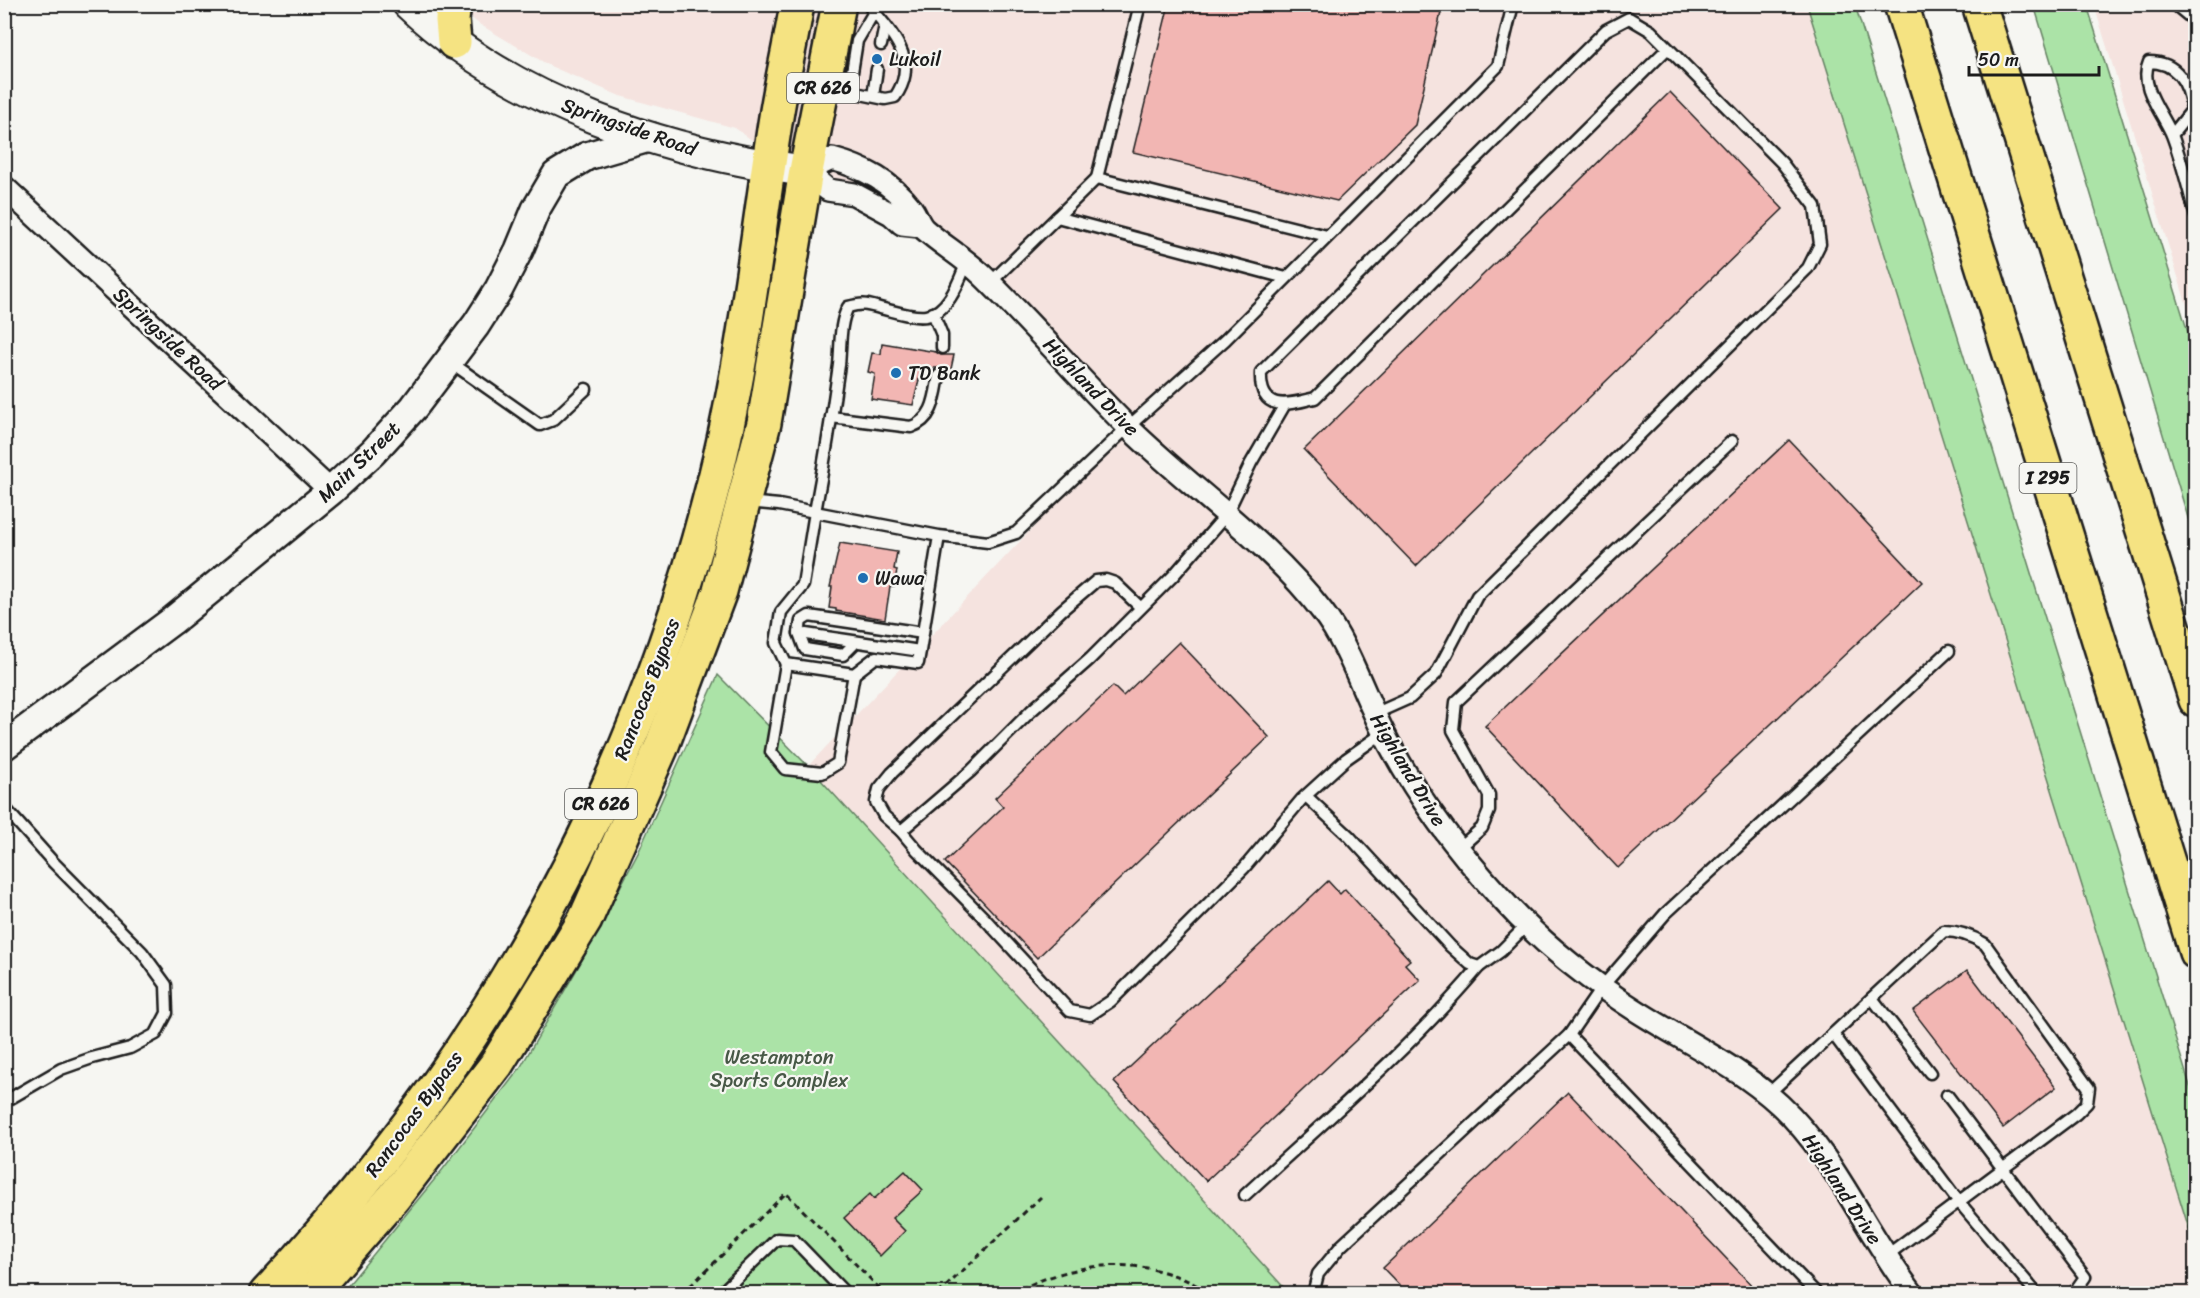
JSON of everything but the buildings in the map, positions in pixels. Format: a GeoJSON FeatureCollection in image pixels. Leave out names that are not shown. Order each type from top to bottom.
{"type":"FeatureCollection","features":[{"type":"Feature","properties":{"kind":"main road","name":"Springside Road"},"geometry":{"type":"LineString","coordinates":[[408,4],[424,20],[473,56],[553,101],[587,116],[696,150],[770,166],[806,171]]}},
{"type":"Feature","properties":{"kind":"main road"},"geometry":{"type":"LineString","coordinates":[[454,4],[452,21],[454,42]]}},
{"type":"Feature","properties":{"kind":"main road","name":"CR 626"},"geometry":{"type":"LineString","coordinates":[[770,166],[776,117],[797,4]]}},
{"type":"Feature","properties":{"kind":"main road","name":"CR 626"},"geometry":{"type":"LineString","coordinates":[[806,171],[836,88],[839,4]]}},
{"type":"Feature","properties":{"kind":"main road","name":"I 295"},"geometry":{"type":"LineString","coordinates":[[1901,4],[2196,952]]}},
{"type":"Feature","properties":{"kind":"main road"},"geometry":{"type":"LineString","coordinates":[[1979,4],[2196,700]]}},
{"type":"Feature","properties":{"kind":"main road","name":"Rancocas Bypass"},"geometry":{"type":"LineString","coordinates":[[266,1293],[357,1192],[429,1098],[462,1049],[525,951],[579,850],[622,758],[666,645],[713,489],[736,385],[770,166]]}},
{"type":"Feature","properties":{"kind":"main road","name":"Rancocas Bypass"},"geometry":{"type":"LineString","coordinates":[[310,1293],[394,1197],[496,1065],[585,920],[669,726],[720,591],[765,423],[806,171]]}},
{"type":"Feature","properties":{"kind":"street","name":"Main Street"},"geometry":{"type":"LineString","coordinates":[[4,746],[172,621],[332,491],[373,452],[414,407],[476,325],[499,289],[536,209],[556,175],[587,156],[652,137]]}},
{"type":"Feature","properties":{"kind":"street","name":"Highland Drive"},"geometry":{"type":"LineString","coordinates":[[920,226],[902,224],[891,214],[854,194],[828,190],[806,171],[832,159],[870,172],[890,187],[913,211],[920,226],[990,283],[1128,427],[1177,474],[1284,568],[1324,614],[1350,660],[1379,723],[1416,789],[1458,849],[1503,901],[1602,987],[1742,1074],[1808,1134],[1830,1163],[1886,1256],[1913,1293]]}},
{"type":"Feature","properties":{"kind":"street","name":"Springside Road"},"geometry":{"type":"LineString","coordinates":[[4,187],[332,491]]}},
{"type":"Feature","properties":{"kind":"lane"},"geometry":{"type":"LineString","coordinates":[[990,283],[1096,178],[1140,4]]}},
{"type":"Feature","properties":{"kind":"lane"},"geometry":{"type":"LineString","coordinates":[[744,502],[779,505],[939,536],[988,542],[1016,533],[1128,427],[1225,340],[1498,66],[1513,4]]}},
{"type":"Feature","properties":{"kind":"lane"},"geometry":{"type":"LineString","coordinates":[[2175,4],[2196,22]]}},
{"type":"Feature","properties":{"kind":"lane"},"geometry":{"type":"LineString","coordinates":[[871,8],[900,45],[906,63],[902,87],[895,97],[885,99],[836,88],[871,8]]}},
{"type":"Feature","properties":{"kind":"lane"},"geometry":{"type":"LineString","coordinates":[[1140,607],[1115,583],[1106,580],[1096,581],[1062,610],[892,773],[879,789],[876,802],[884,816],[984,918],[1070,1011],[1090,1015],[1112,1001],[1235,876],[1306,796],[1346,759],[1379,723],[1436,674],[1478,596],[1808,268],[1820,244],[1815,206],[1782,163],[1668,48],[1651,32],[1629,18],[1606,30],[1261,372],[1260,386],[1266,397],[1284,406],[1316,398],[1668,48]]}},
{"type":"Feature","properties":{"kind":"lane"},"geometry":{"type":"LineString","coordinates":[[881,45],[885,25]]}},
{"type":"Feature","properties":{"kind":"lane"},"geometry":{"type":"LineString","coordinates":[[2172,135],[2192,110],[2190,93],[2184,78],[2174,69],[2160,62],[2149,62],[2145,71],[2153,100],[2172,135],[2196,216]]}},
{"type":"Feature","properties":{"kind":"lane"},"geometry":{"type":"LineString","coordinates":[[873,96],[877,69]]}},
{"type":"Feature","properties":{"kind":"lane"},"geometry":{"type":"LineString","coordinates":[[1096,178],[1327,236]]}},
{"type":"Feature","properties":{"kind":"lane"},"geometry":{"type":"LineString","coordinates":[[1057,217],[1286,278]]}},
{"type":"Feature","properties":{"kind":"lane"},"geometry":{"type":"LineString","coordinates":[[939,536],[918,663],[876,657],[854,674],[838,763],[822,773],[784,769],[771,752],[780,729],[786,695],[786,664],[776,643],[781,612],[802,585],[831,417],[843,317],[848,307],[864,303],[914,315],[925,316],[940,310],[955,289],[967,262]]}},
{"type":"Feature","properties":{"kind":"lane"},"geometry":{"type":"LineString","coordinates":[[933,313],[942,335],[942,348]]}},
{"type":"Feature","properties":{"kind":"lane"},"geometry":{"type":"LineString","coordinates":[[448,361],[540,425],[553,420],[586,389]]}},
{"type":"Feature","properties":{"kind":"lane"},"geometry":{"type":"LineString","coordinates":[[831,417],[910,427],[920,424],[932,410],[939,375]]}},
{"type":"Feature","properties":{"kind":"lane"},"geometry":{"type":"LineString","coordinates":[[901,831],[971,771],[1030,711],[1090,659],[1173,576],[1226,515],[1251,464],[1284,406]]}},
{"type":"Feature","properties":{"kind":"lane"},"geometry":{"type":"LineString","coordinates":[[1458,849],[1482,828],[1489,811],[1489,795],[1453,730],[1456,702],[1732,441]]}},
{"type":"Feature","properties":{"kind":"lane"},"geometry":{"type":"LineString","coordinates":[[920,651],[856,642],[843,655],[805,649],[799,633],[801,621],[809,616],[923,633]]}},
{"type":"Feature","properties":{"kind":"lane"},"geometry":{"type":"LineString","coordinates":[[1313,1293],[1318,1274],[1341,1246],[1569,1035],[1602,987],[1665,914],[1949,651]]}},
{"type":"Feature","properties":{"kind":"lane"},"geometry":{"type":"LineString","coordinates":[[786,664],[854,674]]}},
{"type":"Feature","properties":{"kind":"lane"},"geometry":{"type":"LineString","coordinates":[[836,703],[848,705]]}},
{"type":"Feature","properties":{"kind":"lane"},"geometry":{"type":"LineString","coordinates":[[830,737],[843,739]]}},
{"type":"Feature","properties":{"kind":"lane"},"geometry":{"type":"LineString","coordinates":[[1306,796],[1349,836],[1450,946],[1470,964],[1479,967]]}},
{"type":"Feature","properties":{"kind":"lane"},"geometry":{"type":"LineString","coordinates":[[4,807],[53,862],[142,952],[166,985],[167,1013],[156,1034],[130,1048],[61,1069],[4,1102]]}},
{"type":"Feature","properties":{"kind":"lane"},"geometry":{"type":"LineString","coordinates":[[1245,1195],[1397,1055],[1479,967],[1501,951],[1527,924]]}},
{"type":"Feature","properties":{"kind":"lane"},"geometry":{"type":"LineString","coordinates":[[1767,1095],[1944,931],[1956,931],[1972,936],[1985,944],[2090,1088],[2087,1103],[2076,1114],[1886,1256]]}},
{"type":"Feature","properties":{"kind":"lane"},"geometry":{"type":"LineString","coordinates":[[1872,998],[1930,1073]]}},
{"type":"Feature","properties":{"kind":"lane"},"geometry":{"type":"LineString","coordinates":[[1833,1034],[1959,1202],[2037,1293]]}},
{"type":"Feature","properties":{"kind":"lane"},"geometry":{"type":"LineString","coordinates":[[1569,1035],[1817,1293]]}},
{"type":"Feature","properties":{"kind":"lane"},"geometry":{"type":"LineString","coordinates":[[1947,1095],[2085,1277],[2073,1293]]}},
{"type":"Feature","properties":{"kind":"lane"},"geometry":{"type":"LineString","coordinates":[[720,1293],[777,1239],[794,1240],[846,1293]]}},
{"type":"Feature","properties":{"kind":"path"},"geometry":{"type":"LineString","coordinates":[[938,1293],[1041,1197]]}},
{"type":"Feature","properties":{"kind":"path"},"geometry":{"type":"LineString","coordinates":[[1011,1293],[1068,1270],[1118,1264],[1158,1271],[1183,1279],[1210,1293]]}},
{"type":"Feature","properties":{"kind":"shaded area"},"geometry":{"type":"Polygon","coordinates":[[[455,5],[1807,5],[2195,1248],[2195,1293],[1289,1293],[808,766],[1128,427],[876,194],[843,181],[805,178],[735,128],[620,96],[550,66],[479,24],[455,5]]]}},
{"type":"Feature","properties":{"kind":"shaded area"},"geometry":{"type":"Polygon","coordinates":[[[2094,5],[2195,5],[2195,332],[2094,5]]]}},
{"type":"Feature","properties":{"kind":"green space"},"geometry":{"type":"Polygon","coordinates":[[[1807,5],[1855,5],[2195,1102],[2195,1248],[1807,5]]]}},
{"type":"Feature","properties":{"kind":"green space"},"geometry":{"type":"Polygon","coordinates":[[[2034,5],[2087,5],[2195,355],[2195,541],[2034,5]]]}},
{"type":"Feature","properties":{"kind":"green space","name":"Westampton Sports Complex"},"geometry":{"type":"Polygon","coordinates":[[[718,675],[808,766],[1289,1293],[341,1294],[443,1169],[520,1068],[580,964],[638,853],[718,675]]]}},
{"type":"Feature","properties":{"kind":"place","name":"Lukoil"},"geometry":{"type":"Point","coordinates":[877,59]}},
{"type":"Feature","properties":{"kind":"place","name":"TD Bank"},"geometry":{"type":"Point","coordinates":[896,373]}},
{"type":"Feature","properties":{"kind":"place","name":"Wawa"},"geometry":{"type":"Point","coordinates":[863,578]}}]}
